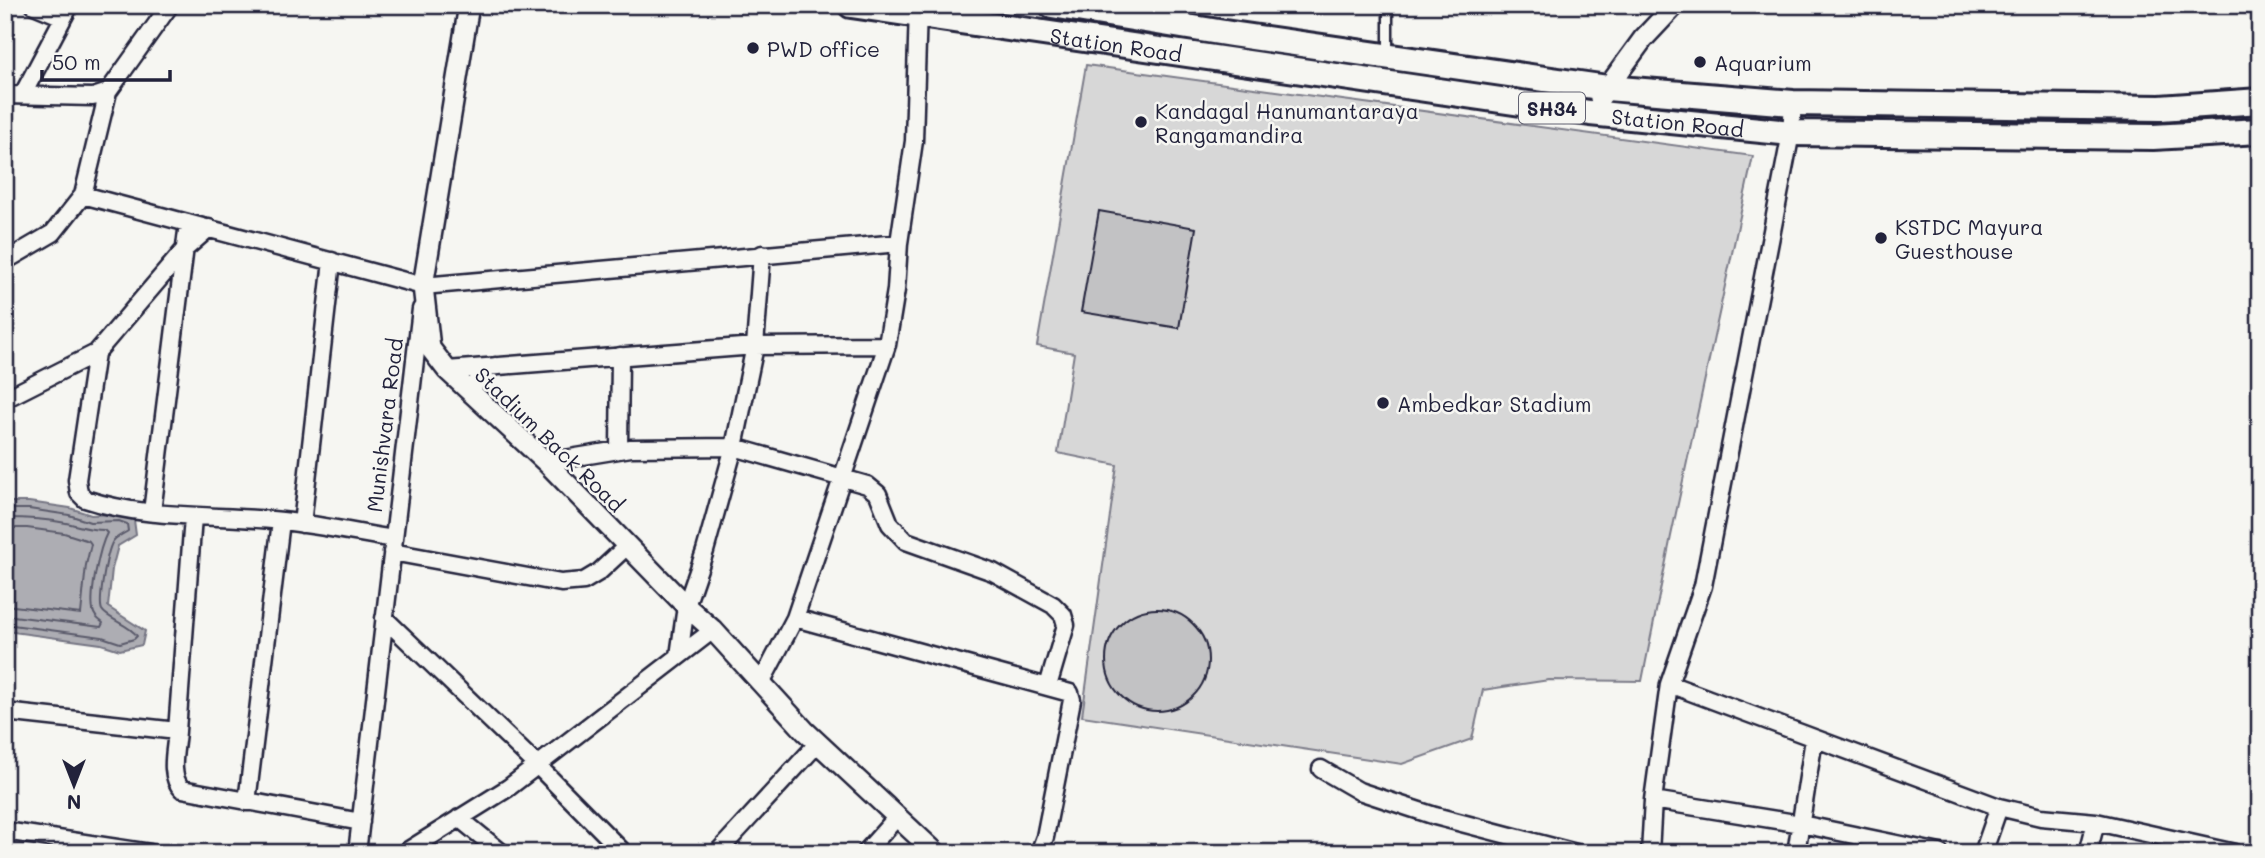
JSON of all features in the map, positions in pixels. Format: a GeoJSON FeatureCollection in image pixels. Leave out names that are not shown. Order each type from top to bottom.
{"type":"FeatureCollection","features":[{"type":"Feature","properties":{"kind":"main road","name":"Station Road"},"geometry":{"type":"LineString","coordinates":[[851,5],[961,14],[1590,114],[1791,133],[2153,137],[2260,131]]}},
{"type":"Feature","properties":{"kind":"main road","name":"Station Road"},"geometry":{"type":"LineString","coordinates":[[1052,5],[1607,88],[1793,103],[2160,108],[2260,101]]}},
{"type":"Feature","properties":{"kind":"street"},"geometry":{"type":"LineString","coordinates":[[23,94],[67,11],[34,5]]}},
{"type":"Feature","properties":{"kind":"street"},"geometry":{"type":"LineString","coordinates":[[5,261],[52,233],[83,195],[108,92],[170,5]]}},
{"type":"Feature","properties":{"kind":"street","name":"Munishvara Road"},"geometry":{"type":"LineString","coordinates":[[357,853],[423,286],[469,5]]}},
{"type":"Feature","properties":{"kind":"street"},"geometry":{"type":"LineString","coordinates":[[1590,114],[1643,39],[1675,5]]}},
{"type":"Feature","properties":{"kind":"street"},"geometry":{"type":"LineString","coordinates":[[761,684],[795,618],[887,345],[914,141],[917,11]]}},
{"type":"Feature","properties":{"kind":"street"},"geometry":{"type":"LineString","coordinates":[[5,94],[93,97],[108,92]]}},
{"type":"Feature","properties":{"kind":"street"},"geometry":{"type":"LineString","coordinates":[[1650,853],[1653,800],[1669,684],[1703,586],[1791,133],[1793,103]]}},
{"type":"Feature","properties":{"kind":"street"},"geometry":{"type":"LineString","coordinates":[[83,195],[423,286],[900,243]]}},
{"type":"Feature","properties":{"kind":"street"},"geometry":{"type":"LineString","coordinates":[[152,512],[188,223]]}},
{"type":"Feature","properties":{"kind":"street"},"geometry":{"type":"LineString","coordinates":[[5,399],[96,353],[185,249],[209,228]]}},
{"type":"Feature","properties":{"kind":"street"},"geometry":{"type":"LineString","coordinates":[[679,656],[685,606],[705,551],[734,447],[755,346],[762,254]]}},
{"type":"Feature","properties":{"kind":"street"},"geometry":{"type":"LineString","coordinates":[[302,524],[332,261]]}},
{"type":"Feature","properties":{"kind":"street","name":"Stadium Back Road"},"geometry":{"type":"LineString","coordinates":[[423,286],[430,348],[447,370],[546,462],[685,606],[713,630],[818,743],[936,853]]}},
{"type":"Feature","properties":{"kind":"street"},"geometry":{"type":"LineString","coordinates":[[447,370],[755,346],[887,345]]}},
{"type":"Feature","properties":{"kind":"street"},"geometry":{"type":"LineString","coordinates":[[96,353],[77,480],[79,493],[85,499],[193,517],[302,524],[561,583],[584,581],[599,572],[628,546]]}},
{"type":"Feature","properties":{"kind":"street"},"geometry":{"type":"LineString","coordinates":[[619,449],[620,356]]}},
{"type":"Feature","properties":{"kind":"street"},"geometry":{"type":"LineString","coordinates":[[468,390],[495,366]]}},
{"type":"Feature","properties":{"kind":"street"},"geometry":{"type":"LineString","coordinates":[[546,462],[619,449],[734,447],[867,485],[878,494],[890,524],[906,541],[993,572],[1053,605],[1063,615],[1066,625],[1048,686]]}},
{"type":"Feature","properties":{"kind":"street"},"geometry":{"type":"LineString","coordinates":[[193,517],[174,774],[177,783],[182,789],[361,822]]}},
{"type":"Feature","properties":{"kind":"street"},"geometry":{"type":"LineString","coordinates":[[247,802],[281,521]]}},
{"type":"Feature","properties":{"kind":"street"},"geometry":{"type":"LineString","coordinates":[[384,618],[624,853]]}},
{"type":"Feature","properties":{"kind":"street"},"geometry":{"type":"LineString","coordinates":[[795,618],[1070,693],[1072,700],[1045,837],[1039,853]]}},
{"type":"Feature","properties":{"kind":"street"},"geometry":{"type":"LineString","coordinates":[[404,853],[538,766],[713,630]]}},
{"type":"Feature","properties":{"kind":"street"},"geometry":{"type":"LineString","coordinates":[[1669,684],[1999,807],[2041,817],[2096,822],[2205,849],[2235,853]]}},
{"type":"Feature","properties":{"kind":"street"},"geometry":{"type":"LineString","coordinates":[[5,712],[177,731]]}},
{"type":"Feature","properties":{"kind":"street"},"geometry":{"type":"LineString","coordinates":[[1796,853],[1814,739]]}},
{"type":"Feature","properties":{"kind":"street"},"geometry":{"type":"LineString","coordinates":[[717,853],[818,743]]}},
{"type":"Feature","properties":{"kind":"street"},"geometry":{"type":"LineString","coordinates":[[1321,769],[1359,792],[1435,816],[1576,853]]}},
{"type":"Feature","properties":{"kind":"street"},"geometry":{"type":"LineString","coordinates":[[1653,800],[1801,824],[1940,853]]}},
{"type":"Feature","properties":{"kind":"street"},"geometry":{"type":"LineString","coordinates":[[1983,853],[1999,807]]}},
{"type":"Feature","properties":{"kind":"street"},"geometry":{"type":"LineString","coordinates":[[865,853],[897,817]]}},
{"type":"Feature","properties":{"kind":"street"},"geometry":{"type":"LineString","coordinates":[[459,818],[502,853]]}},
{"type":"Feature","properties":{"kind":"street"},"geometry":{"type":"LineString","coordinates":[[2088,853],[2096,822]]}},
{"type":"Feature","properties":{"kind":"street"},"geometry":{"type":"LineString","coordinates":[[5,831],[150,853]]}},
{"type":"Feature","properties":{"kind":"street"},"geometry":{"type":"LineString","coordinates":[[38,853],[45,837]]}},
{"type":"Feature","properties":{"kind":"lane"},"geometry":{"type":"LineString","coordinates":[[1388,5],[1388,56]]}},
{"type":"Feature","properties":{"kind":"shaded area","name":"Ambedkar Stadium"},"geometry":{"type":"Polygon","coordinates":[[[1086,65],[1753,156],[1642,681],[1549,680],[1483,690],[1472,739],[1402,764],[1082,716],[1117,465],[1058,453],[1074,353],[1037,346],[1086,65]]]}},
{"type":"Feature","properties":{"kind":"water"},"geometry":{"type":"Polygon","coordinates":[[[5,502],[29,502],[70,508],[91,515],[121,514],[134,520],[136,535],[118,546],[112,569],[108,607],[145,631],[142,645],[120,650],[101,644],[5,631],[5,502]]]}},
{"type":"Feature","properties":{"kind":"building"},"geometry":{"type":"Polygon","coordinates":[[[1099,211],[1196,228],[1179,328],[1081,312],[1099,211]]]}},
{"type":"Feature","properties":{"kind":"building"},"geometry":{"type":"Polygon","coordinates":[[[1157,609],[1176,613],[1193,624],[1204,641],[1208,660],[1204,679],[1193,696],[1176,707],[1157,711],[1138,707],[1121,696],[1110,679],[1106,660],[1110,641],[1121,624],[1138,613],[1157,609]]]}},
{"type":"Feature","properties":{"kind":"place","name":"PWD office"},"geometry":{"type":"Point","coordinates":[753,48]}},
{"type":"Feature","properties":{"kind":"place","name":"Aquarium"},"geometry":{"type":"Point","coordinates":[1700,62]}},
{"type":"Feature","properties":{"kind":"place","name":"Kandagal Hanumantaraya Rangamandira"},"geometry":{"type":"Point","coordinates":[1141,122]}},
{"type":"Feature","properties":{"kind":"place","name":"KSTDC Mayura Guesthouse"},"geometry":{"type":"Point","coordinates":[1881,238]}},
{"type":"Feature","properties":{"kind":"place","name":"Ambedkar Stadium"},"geometry":{"type":"Point","coordinates":[1383,403]}}]}
